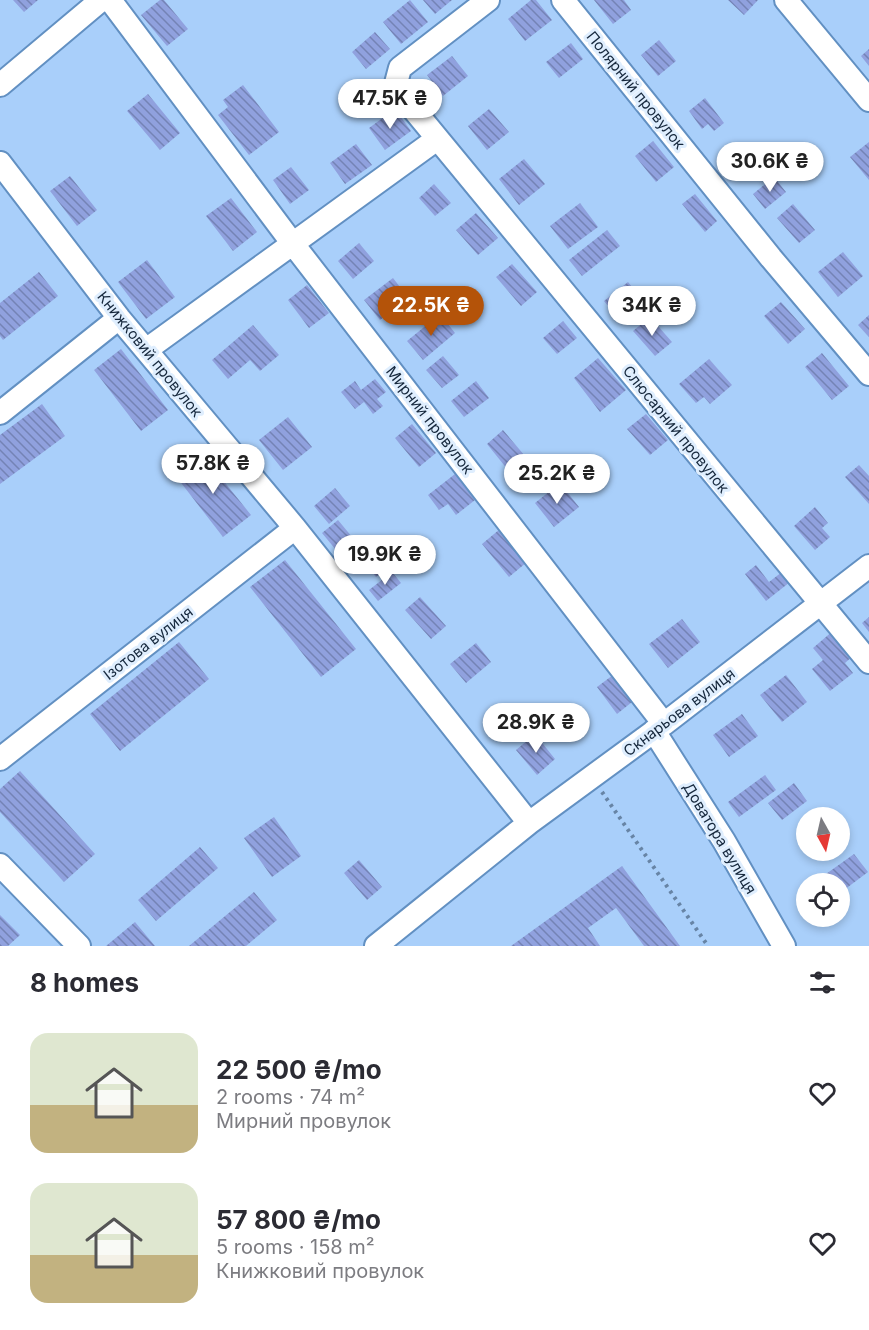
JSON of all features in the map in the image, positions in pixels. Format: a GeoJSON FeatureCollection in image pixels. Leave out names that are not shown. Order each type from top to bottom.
{"type":"FeatureCollection","features":[{"type":"Feature","properties":{"kind":"street"},"geometry":{"type":"LineString","coordinates":[[0,85],[101,0]]}},
{"type":"Feature","properties":{"kind":"street","name":"Мирний провулок"},"geometry":{"type":"LineString","coordinates":[[110,0],[659,728]]}},
{"type":"Feature","properties":{"kind":"street","name":"Слюсарний провулок"},"geometry":{"type":"LineString","coordinates":[[488,0],[400,68],[395,87],[869,662]]}},
{"type":"Feature","properties":{"kind":"street","name":"Полярний провулок"},"geometry":{"type":"LineString","coordinates":[[563,0],[763,248],[869,374]]}},
{"type":"Feature","properties":{"kind":"street"},"geometry":{"type":"LineString","coordinates":[[786,0],[869,100]]}},
{"type":"Feature","properties":{"kind":"street"},"geometry":{"type":"LineString","coordinates":[[146,350],[437,139]]}},
{"type":"Feature","properties":{"kind":"street","name":"Книжковий провулок"},"geometry":{"type":"LineString","coordinates":[[0,163],[119,318],[295,528],[529,823]]}},
{"type":"Feature","properties":{"kind":"street"},"geometry":{"type":"LineString","coordinates":[[0,413],[119,318]]}},
{"type":"Feature","properties":{"kind":"street","name":"Ізотова вулиця"},"geometry":{"type":"LineString","coordinates":[[0,759],[295,528]]}},
{"type":"Feature","properties":{"kind":"street","name":"Скнарьова вулиця"},"geometry":{"type":"LineString","coordinates":[[376,946],[529,823],[659,728],[869,566]]}},
{"type":"Feature","properties":{"kind":"street","name":"Доватора вулиця"},"geometry":{"type":"LineString","coordinates":[[659,728],[784,946]]}},
{"type":"Feature","properties":{"kind":"street"},"geometry":{"type":"LineString","coordinates":[[0,865],[79,946]]}},
{"type":"Feature","properties":{"kind":"path"},"geometry":{"type":"LineString","coordinates":[[592,777],[708,946]]}},
{"type":"Feature","properties":{"kind":"building"},"geometry":{"type":"Polygon","coordinates":[[[13,0],[38,0],[24,12],[13,0]]]}},
{"type":"Feature","properties":{"kind":"building"},"geometry":{"type":"Polygon","coordinates":[[[160,0],[164,0],[188,29],[167,46],[141,15],[160,0]]]}},
{"type":"Feature","properties":{"kind":"building"},"geometry":{"type":"Polygon","coordinates":[[[410,0],[428,22],[401,44],[383,22],[410,0]]]}},
{"type":"Feature","properties":{"kind":"building"},"geometry":{"type":"Polygon","coordinates":[[[423,0],[452,0],[435,14],[423,0]]]}},
{"type":"Feature","properties":{"kind":"building"},"geometry":{"type":"Polygon","coordinates":[[[531,0],[536,0],[552,20],[525,41],[508,19],[531,0]]]}},
{"type":"Feature","properties":{"kind":"building"},"geometry":{"type":"Polygon","coordinates":[[[594,0],[624,0],[631,10],[613,24],[594,0]]]}},
{"type":"Feature","properties":{"kind":"building"},"geometry":{"type":"Polygon","coordinates":[[[728,0],[758,0],[744,15],[728,0]]]}},
{"type":"Feature","properties":{"kind":"building"},"geometry":{"type":"Polygon","coordinates":[[[375,32],[390,49],[366,69],[352,52],[375,32]]]}},
{"type":"Feature","properties":{"kind":"building"},"geometry":{"type":"Polygon","coordinates":[[[659,40],[676,61],[658,76],[641,55],[659,40]]]}},
{"type":"Feature","properties":{"kind":"building"},"geometry":{"type":"Polygon","coordinates":[[[571,43],[583,59],[559,78],[546,62],[571,43]]]}},
{"type":"Feature","properties":{"kind":"building"},"geometry":{"type":"Polygon","coordinates":[[[869,49],[869,66],[861,56],[869,49]]]}},
{"type":"Feature","properties":{"kind":"building"},"geometry":{"type":"Polygon","coordinates":[[[452,56],[468,76],[443,96],[427,75],[452,56]]]}},
{"type":"Feature","properties":{"kind":"building"},"geometry":{"type":"Polygon","coordinates":[[[243,85],[279,132],[249,155],[218,115],[228,107],[223,100],[243,85]]]}},
{"type":"Feature","properties":{"kind":"building"},"geometry":{"type":"Polygon","coordinates":[[[148,94],[180,133],[160,150],[127,111],[148,94]]]}},
{"type":"Feature","properties":{"kind":"building"},"geometry":{"type":"Polygon","coordinates":[[[705,98],[724,123],[714,131],[708,124],[702,129],[689,111],[705,98]]]}},
{"type":"Feature","properties":{"kind":"building"},"geometry":{"type":"Polygon","coordinates":[[[395,109],[411,131],[385,150],[369,128],[395,109]]]}},
{"type":"Feature","properties":{"kind":"building"},"geometry":{"type":"Polygon","coordinates":[[[489,109],[509,132],[487,150],[468,126],[489,109]]]}},
{"type":"Feature","properties":{"kind":"building"},"geometry":{"type":"Polygon","coordinates":[[[653,141],[674,167],[656,182],[635,156],[653,141]]]}},
{"type":"Feature","properties":{"kind":"building"},"geometry":{"type":"Polygon","coordinates":[[[869,142],[869,180],[850,157],[869,142]]]}},
{"type":"Feature","properties":{"kind":"building"},"geometry":{"type":"Polygon","coordinates":[[[356,144],[372,165],[345,184],[330,163],[356,144]]]}},
{"type":"Feature","properties":{"kind":"building"},"geometry":{"type":"Polygon","coordinates":[[[524,159],[545,184],[519,205],[499,179],[524,159]]]}},
{"type":"Feature","properties":{"kind":"building"},"geometry":{"type":"Polygon","coordinates":[[[291,167],[309,190],[290,204],[273,180],[291,167]]]}},
{"type":"Feature","properties":{"kind":"building"},"geometry":{"type":"Polygon","coordinates":[[[70,176],[97,210],[77,226],[50,191],[70,176]]]}},
{"type":"Feature","properties":{"kind":"building"},"geometry":{"type":"Polygon","coordinates":[[[774,177],[786,192],[765,209],[753,194],[774,177]]]}},
{"type":"Feature","properties":{"kind":"building"},"geometry":{"type":"Polygon","coordinates":[[[434,184],[451,203],[435,216],[419,198],[434,184]]]}},
{"type":"Feature","properties":{"kind":"building"},"geometry":{"type":"Polygon","coordinates":[[[695,194],[717,221],[705,232],[682,204],[695,194]]]}},
{"type":"Feature","properties":{"kind":"building"},"geometry":{"type":"Polygon","coordinates":[[[231,198],[257,232],[233,251],[206,216],[231,198]]]}},
{"type":"Feature","properties":{"kind":"building"},"geometry":{"type":"Polygon","coordinates":[[[580,203],[598,227],[568,249],[550,226],[580,203]]]}},
{"type":"Feature","properties":{"kind":"building"},"geometry":{"type":"Polygon","coordinates":[[[793,204],[815,230],[799,243],[777,218],[793,204]]]}},
{"type":"Feature","properties":{"kind":"building"},"geometry":{"type":"Polygon","coordinates":[[[476,213],[498,238],[478,255],[456,230],[476,213]]]}},
{"type":"Feature","properties":{"kind":"building"},"geometry":{"type":"Polygon","coordinates":[[[607,230],[620,246],[582,276],[569,260],[607,230]]]}},
{"type":"Feature","properties":{"kind":"building"},"geometry":{"type":"Polygon","coordinates":[[[359,243],[374,261],[353,279],[338,261],[359,243]]]}},
{"type":"Feature","properties":{"kind":"building"},"geometry":{"type":"Polygon","coordinates":[[[843,252],[863,276],[838,297],[818,272],[843,252]]]}},
{"type":"Feature","properties":{"kind":"building"},"geometry":{"type":"Polygon","coordinates":[[[147,260],[175,297],[146,319],[118,282],[147,260]]]}},
{"type":"Feature","properties":{"kind":"building"},"geometry":{"type":"Polygon","coordinates":[[[512,264],[537,292],[521,306],[496,277],[512,264]]]}},
{"type":"Feature","properties":{"kind":"building"},"geometry":{"type":"Polygon","coordinates":[[[39,272],[58,296],[3,340],[0,336],[0,303],[39,272]]]}},
{"type":"Feature","properties":{"kind":"building"},"geometry":{"type":"Polygon","coordinates":[[[393,278],[413,304],[398,316],[393,310],[380,320],[364,300],[393,278]]]}},
{"type":"Feature","properties":{"kind":"building"},"geometry":{"type":"Polygon","coordinates":[[[628,282],[644,302],[620,321],[604,301],[628,282]]]}},
{"type":"Feature","properties":{"kind":"building"},"geometry":{"type":"Polygon","coordinates":[[[307,285],[329,313],[309,328],[288,300],[307,285]]]}},
{"type":"Feature","properties":{"kind":"building"},"geometry":{"type":"Polygon","coordinates":[[[781,302],[805,329],[788,344],[764,316],[781,302]]]}},
{"type":"Feature","properties":{"kind":"building"},"geometry":{"type":"Polygon","coordinates":[[[440,314],[455,333],[423,360],[407,341],[440,314]]]}},
{"type":"Feature","properties":{"kind":"building"},"geometry":{"type":"Polygon","coordinates":[[[869,315],[869,337],[858,325],[869,315]]]}},
{"type":"Feature","properties":{"kind":"building"},"geometry":{"type":"Polygon","coordinates":[[[650,317],[672,342],[655,356],[633,331],[650,317]]]}},
{"type":"Feature","properties":{"kind":"building"},"geometry":{"type":"Polygon","coordinates":[[[563,321],[577,338],[557,354],[543,338],[563,321]]]}},
{"type":"Feature","properties":{"kind":"building"},"geometry":{"type":"Polygon","coordinates":[[[253,325],[279,355],[260,371],[250,360],[228,379],[212,360],[253,325]]]}},
{"type":"Feature","properties":{"kind":"building"},"geometry":{"type":"Polygon","coordinates":[[[121,349],[168,410],[141,431],[94,370],[121,349]]]}},
{"type":"Feature","properties":{"kind":"building"},"geometry":{"type":"Polygon","coordinates":[[[822,353],[849,386],[832,400],[805,367],[822,353]]]}},
{"type":"Feature","properties":{"kind":"building"},"geometry":{"type":"Polygon","coordinates":[[[443,356],[459,375],[442,388],[426,370],[443,356]]]}},
{"type":"Feature","properties":{"kind":"building"},"geometry":{"type":"Polygon","coordinates":[[[598,358],[626,390],[600,412],[574,378],[598,358]]]}},
{"type":"Feature","properties":{"kind":"building"},"geometry":{"type":"Polygon","coordinates":[[[709,359],[732,385],[710,404],[704,397],[696,403],[679,384],[709,359]]]}},
{"type":"Feature","properties":{"kind":"building"},"geometry":{"type":"Polygon","coordinates":[[[375,379],[386,392],[377,399],[383,406],[373,414],[364,402],[355,409],[341,392],[355,381],[361,390],[375,379]]]}},
{"type":"Feature","properties":{"kind":"building"},"geometry":{"type":"Polygon","coordinates":[[[476,381],[489,398],[464,417],[451,401],[476,381]]]}},
{"type":"Feature","properties":{"kind":"building"},"geometry":{"type":"Polygon","coordinates":[[[42,404],[65,436],[0,484],[0,435],[42,404]]]}},
{"type":"Feature","properties":{"kind":"building"},"geometry":{"type":"Polygon","coordinates":[[[646,414],[668,440],[650,455],[627,429],[646,414]]]}},
{"type":"Feature","properties":{"kind":"building"},"geometry":{"type":"Polygon","coordinates":[[[288,417],[312,447],[283,470],[259,440],[288,417]]]}},
{"type":"Feature","properties":{"kind":"building"},"geometry":{"type":"Polygon","coordinates":[[[412,424],[436,453],[419,467],[395,438],[412,424]]]}},
{"type":"Feature","properties":{"kind":"building"},"geometry":{"type":"Polygon","coordinates":[[[503,430],[525,456],[508,470],[487,444],[503,430]]]}},
{"type":"Feature","properties":{"kind":"building"},"geometry":{"type":"Polygon","coordinates":[[[202,454],[251,515],[223,537],[175,475],[202,454]]]}},
{"type":"Feature","properties":{"kind":"building"},"geometry":{"type":"Polygon","coordinates":[[[859,465],[869,476],[869,504],[845,477],[859,465]]]}},
{"type":"Feature","properties":{"kind":"building"},"geometry":{"type":"Polygon","coordinates":[[[455,474],[475,500],[456,515],[448,504],[439,510],[428,495],[455,474]]]}},
{"type":"Feature","properties":{"kind":"building"},"geometry":{"type":"Polygon","coordinates":[[[560,483],[579,507],[554,527],[535,503],[560,483]]]}},
{"type":"Feature","properties":{"kind":"building"},"geometry":{"type":"Polygon","coordinates":[[[335,488],[350,506],[329,524],[314,506],[335,488]]]}},
{"type":"Feature","properties":{"kind":"building"},"geometry":{"type":"Polygon","coordinates":[[[815,507],[828,523],[822,528],[830,537],[815,550],[794,526],[815,507]]]}},
{"type":"Feature","properties":{"kind":"building"},"geometry":{"type":"Polygon","coordinates":[[[338,520],[357,543],[341,556],[322,533],[338,520]]]}},
{"type":"Feature","properties":{"kind":"building"},"geometry":{"type":"Polygon","coordinates":[[[500,529],[527,562],[509,577],[482,544],[500,529]]]}},
{"type":"Feature","properties":{"kind":"building"},"geometry":{"type":"Polygon","coordinates":[[[373,544],[391,565],[376,577],[359,556],[373,544]]]}},
{"type":"Feature","properties":{"kind":"building"},"geometry":{"type":"Polygon","coordinates":[[[285,560],[356,649],[321,677],[250,587],[285,560]]]}},
{"type":"Feature","properties":{"kind":"building"},"geometry":{"type":"Polygon","coordinates":[[[756,565],[769,582],[782,572],[790,582],[766,601],[745,574],[756,565]]]}},
{"type":"Feature","properties":{"kind":"building"},"geometry":{"type":"Polygon","coordinates":[[[392,572],[401,583],[378,601],[369,590],[392,572]]]}},
{"type":"Feature","properties":{"kind":"building"},"geometry":{"type":"Polygon","coordinates":[[[420,597],[446,626],[431,639],[405,610],[420,597]]]}},
{"type":"Feature","properties":{"kind":"building"},"geometry":{"type":"Polygon","coordinates":[[[869,617],[869,632],[862,623],[869,617]]]}},
{"type":"Feature","properties":{"kind":"building"},"geometry":{"type":"Polygon","coordinates":[[[682,619],[700,642],[668,668],[649,644],[682,619]]]}},
{"type":"Feature","properties":{"kind":"building"},"geometry":{"type":"Polygon","coordinates":[[[834,630],[854,655],[845,663],[853,673],[830,691],[812,669],[823,660],[813,648],[834,630]]]}},
{"type":"Feature","properties":{"kind":"building"},"geometry":{"type":"Polygon","coordinates":[[[179,642],[209,679],[120,751],[90,714],[179,642]]]}},
{"type":"Feature","properties":{"kind":"building"},"geometry":{"type":"Polygon","coordinates":[[[476,643],[491,662],[466,683],[450,664],[476,643]]]}},
{"type":"Feature","properties":{"kind":"building"},"geometry":{"type":"Polygon","coordinates":[[[617,672],[637,698],[617,714],[597,687],[617,672]]]}},
{"type":"Feature","properties":{"kind":"building"},"geometry":{"type":"Polygon","coordinates":[[[786,675],[807,702],[782,722],[760,695],[786,675]]]}},
{"type":"Feature","properties":{"kind":"building"},"geometry":{"type":"Polygon","coordinates":[[[742,714],[758,736],[729,757],[713,735],[742,714]]]}},
{"type":"Feature","properties":{"kind":"building"},"geometry":{"type":"Polygon","coordinates":[[[535,734],[555,759],[537,775],[516,750],[535,734]]]}},
{"type":"Feature","properties":{"kind":"building"},"geometry":{"type":"Polygon","coordinates":[[[20,771],[95,854],[64,882],[0,812],[0,789],[20,771]]]}},
{"type":"Feature","properties":{"kind":"building"},"geometry":{"type":"Polygon","coordinates":[[[765,775],[776,790],[739,817],[728,802],[765,775]]]}},
{"type":"Feature","properties":{"kind":"building"},"geometry":{"type":"Polygon","coordinates":[[[794,783],[807,801],[796,807],[782,820],[768,803],[794,783]]]}},
{"type":"Feature","properties":{"kind":"building"},"geometry":{"type":"Polygon","coordinates":[[[274,817],[301,856],[272,877],[244,838],[274,817]]]}},
{"type":"Feature","properties":{"kind":"building"},"geometry":{"type":"Polygon","coordinates":[[[200,847],[218,868],[156,921],[138,900],[200,847]]]}},
{"type":"Feature","properties":{"kind":"building"},"geometry":{"type":"Polygon","coordinates":[[[854,854],[868,872],[850,886],[850,873],[827,873],[844,861],[850,861],[850,857],[854,854]]]}},
{"type":"Feature","properties":{"kind":"building"},"geometry":{"type":"Polygon","coordinates":[[[359,860],[382,887],[367,900],[344,873],[359,860]]]}},
{"type":"Feature","properties":{"kind":"building"},"geometry":{"type":"Polygon","coordinates":[[[622,866],[680,946],[644,946],[616,908],[588,928],[600,946],[511,946],[622,866]]]}},
{"type":"Feature","properties":{"kind":"building"},"geometry":{"type":"Polygon","coordinates":[[[254,892],[277,920],[246,946],[189,946],[254,892]]]}},
{"type":"Feature","properties":{"kind":"building"},"geometry":{"type":"Polygon","coordinates":[[[0,915],[20,935],[8,946],[0,946],[0,915]]]}},
{"type":"Feature","properties":{"kind":"building"},"geometry":{"type":"Polygon","coordinates":[[[135,922],[155,946],[106,946],[135,922]]]}}]}
